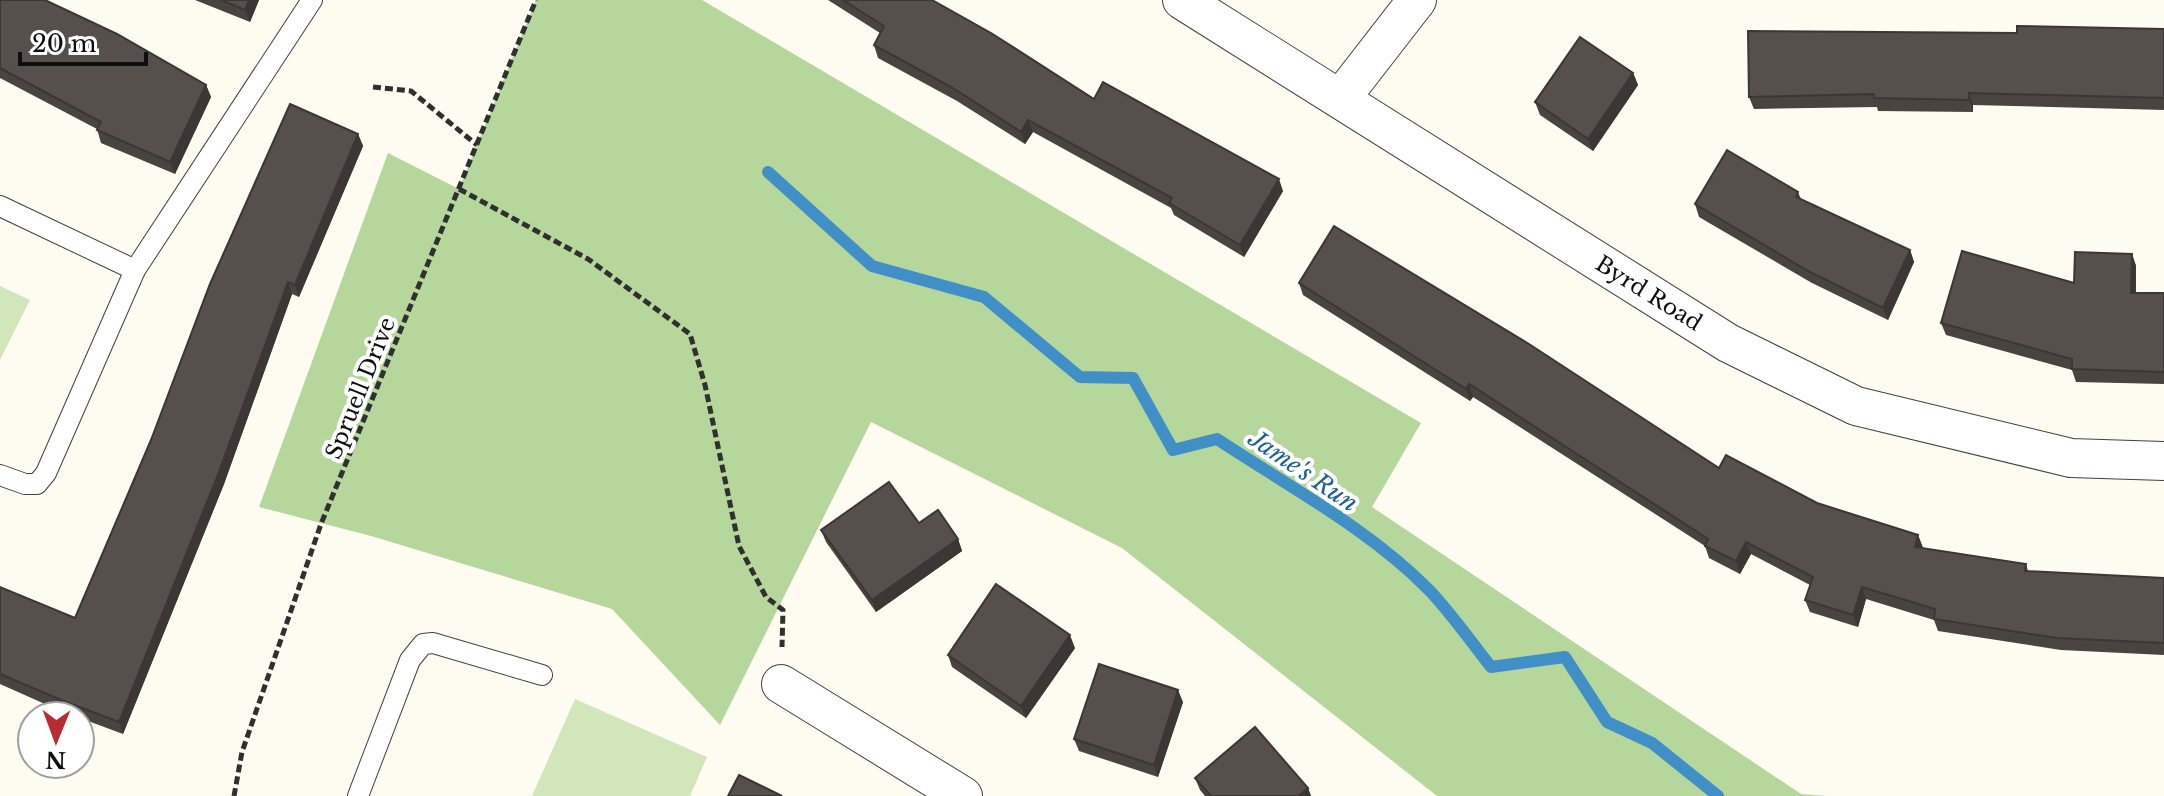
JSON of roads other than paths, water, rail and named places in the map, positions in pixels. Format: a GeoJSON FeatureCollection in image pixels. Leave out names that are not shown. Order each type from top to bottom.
{"type":"FeatureCollection","features":[{"type":"Feature","properties":{"kind":"street","name":"Byrd Road"},"geometry":{"type":"LineString","coordinates":[[1182,0],[1728,343],[1856,406],[2071,458],[2164,461]]}},
{"type":"Feature","properties":{"kind":"street"},"geometry":{"type":"LineString","coordinates":[[1341,98],[1417,0]]}},
{"type":"Feature","properties":{"kind":"street"},"geometry":{"type":"LineString","coordinates":[[781,684],[963,796]]}},
{"type":"Feature","properties":{"kind":"lane"},"geometry":{"type":"LineString","coordinates":[[0,475],[25,484],[37,484],[46,473],[135,270],[312,0]]}},
{"type":"Feature","properties":{"kind":"lane"},"geometry":{"type":"LineString","coordinates":[[0,206],[135,270]]}},
{"type":"Feature","properties":{"kind":"lane"},"geometry":{"type":"LineString","coordinates":[[358,796],[410,660],[423,644],[433,643],[542,675]]}},
{"type":"Feature","properties":{"kind":"waterway","name":"Jame's Run"},"geometry":{"type":"LineString","coordinates":[[768,172],[872,266],[984,297],[1080,377],[1133,378],[1173,450],[1217,439],[1354,528],[1381,547],[1429,590],[1491,667],[1565,657],[1607,722],[1652,743],[1718,796]]}}]}
